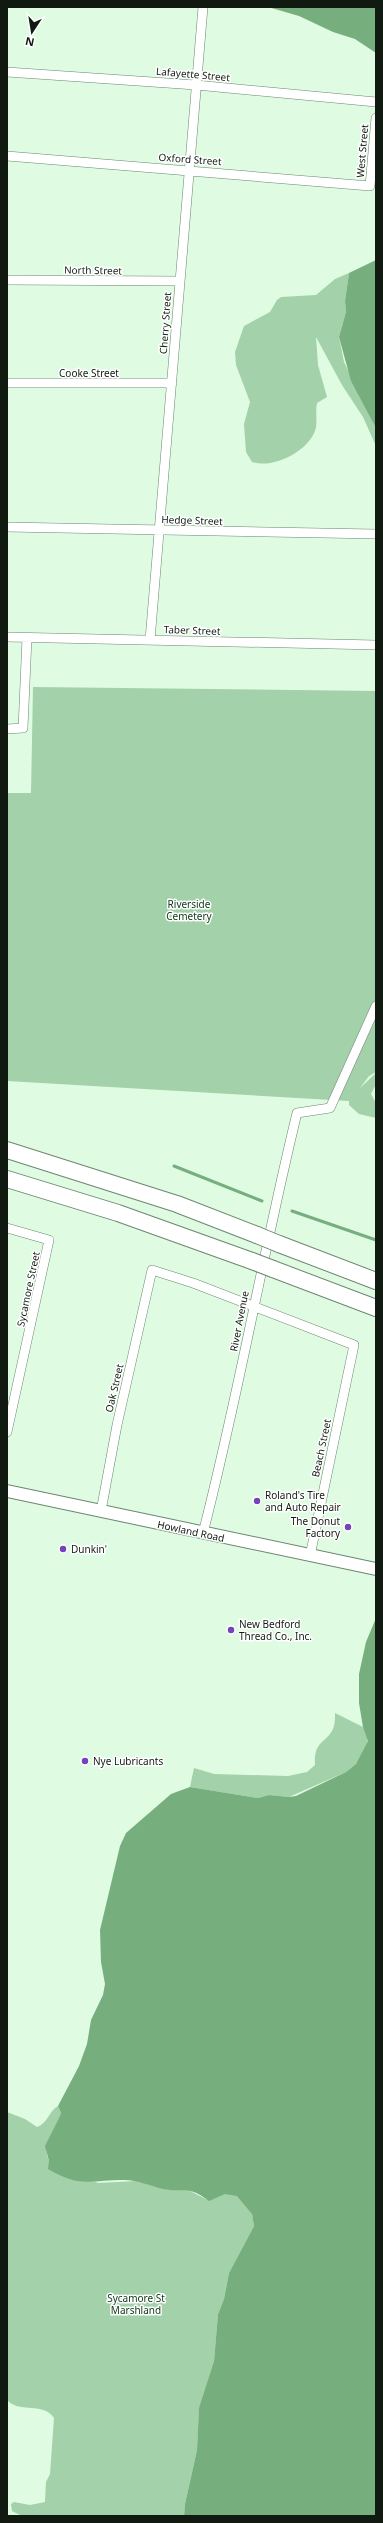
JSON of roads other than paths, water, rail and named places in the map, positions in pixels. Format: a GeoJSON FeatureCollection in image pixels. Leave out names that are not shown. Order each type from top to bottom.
{"type":"FeatureCollection","features":[{"type":"Feature","properties":{"kind":"highway"},"geometry":{"type":"LineString","coordinates":[[7,1150],[177,1204],[376,1280]]}},
{"type":"Feature","properties":{"kind":"highway"},"geometry":{"type":"LineString","coordinates":[[7,1179],[118,1213],[252,1261],[376,1308]]}},
{"type":"Feature","properties":{"kind":"main road","name":"Howland Road"},"geometry":{"type":"LineString","coordinates":[[7,1491],[376,1569]]}},
{"type":"Feature","properties":{"kind":"street","name":"Cherry Street"},"geometry":{"type":"LineString","coordinates":[[150,640],[203,7]]}},
{"type":"Feature","properties":{"kind":"street","name":"Lafayette Street"},"geometry":{"type":"LineString","coordinates":[[7,72],[196,85],[376,102]]}},
{"type":"Feature","properties":{"kind":"street","name":"West Street"},"geometry":{"type":"LineString","coordinates":[[370,186],[376,118]]}},
{"type":"Feature","properties":{"kind":"street","name":"Oxford Street"},"geometry":{"type":"LineString","coordinates":[[7,156],[370,186]]}},
{"type":"Feature","properties":{"kind":"street","name":"North Street"},"geometry":{"type":"LineString","coordinates":[[7,280],[179,281]]}},
{"type":"Feature","properties":{"kind":"street","name":"Cooke Street"},"geometry":{"type":"LineString","coordinates":[[7,383],[172,383]]}},
{"type":"Feature","properties":{"kind":"street","name":"Hedge Street"},"geometry":{"type":"LineString","coordinates":[[7,527],[376,534]]}},
{"type":"Feature","properties":{"kind":"street","name":"Taber Street"},"geometry":{"type":"LineString","coordinates":[[7,637],[376,645]]}},
{"type":"Feature","properties":{"kind":"street"},"geometry":{"type":"LineString","coordinates":[[7,729],[23,728],[27,638]]}},
{"type":"Feature","properties":{"kind":"street","name":"River Avenue"},"geometry":{"type":"LineString","coordinates":[[203,1533],[226,1442],[253,1308],[296,1112],[330,1108],[376,1006]]}},
{"type":"Feature","properties":{"kind":"street","name":"Sycamore Street"},"geometry":{"type":"LineString","coordinates":[[7,1228],[49,1240],[7,1432]]}},
{"type":"Feature","properties":{"kind":"street","name":"Oak Street"},"geometry":{"type":"LineString","coordinates":[[101,1511],[117,1425],[152,1270],[193,1283],[253,1308]]}},
{"type":"Feature","properties":{"kind":"street","name":"Beach Street"},"geometry":{"type":"LineString","coordinates":[[253,1308],[354,1345],[310,1556]]}},
{"type":"Feature","properties":{"kind":"waterway"},"geometry":{"type":"LineString","coordinates":[[174,1166],[262,1201]]}},
{"type":"Feature","properties":{"kind":"waterway"},"geometry":{"type":"LineString","coordinates":[[292,1211],[376,1240]]}},
{"type":"Feature","properties":{"kind":"place","name":"Roland's Tire and Auto Repair"},"geometry":{"type":"Point","coordinates":[257,1501]}},
{"type":"Feature","properties":{"kind":"place","name":"The Donut Factory"},"geometry":{"type":"Point","coordinates":[348,1527]}},
{"type":"Feature","properties":{"kind":"place","name":"Dunkin'"},"geometry":{"type":"Point","coordinates":[63,1549]}},
{"type":"Feature","properties":{"kind":"place","name":"New Bedford Thread Co., Inc."},"geometry":{"type":"Point","coordinates":[231,1630]}},
{"type":"Feature","properties":{"kind":"place","name":"Nye Lubricants"},"geometry":{"type":"Point","coordinates":[85,1761]}},
{"type":"Feature","properties":{"kind":"park label","name":"Riverside Cemetery"},"geometry":{"type":"Point","coordinates":[189,910]}},
{"type":"Feature","properties":{"kind":"park label","name":"Sycamore St Marshland"},"geometry":{"type":"Point","coordinates":[136,2304]}}]}
